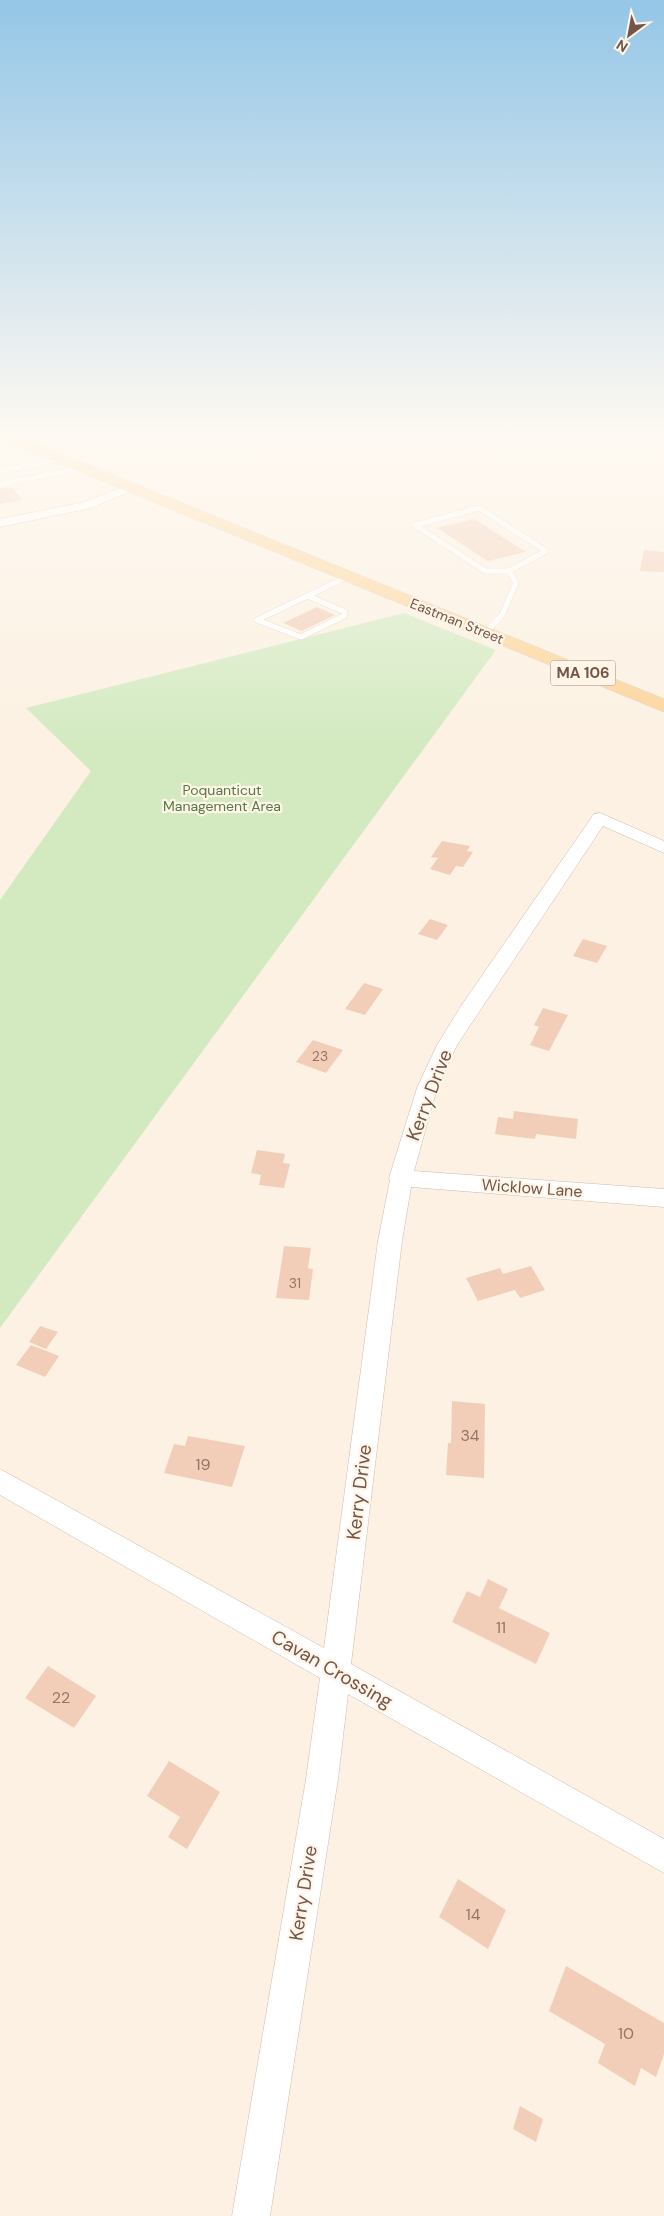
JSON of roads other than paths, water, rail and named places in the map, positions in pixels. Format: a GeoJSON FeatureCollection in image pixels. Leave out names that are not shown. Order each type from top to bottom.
{"type":"FeatureCollection","features":[{"type":"Feature","properties":{"kind":"main road","name":"Eastman Street"},"geometry":{"type":"LineString","coordinates":[[250,537],[664,706]]}},
{"type":"Feature","properties":{"kind":"street","name":"Kerry Drive"},"geometry":{"type":"LineString","coordinates":[[251,2216],[337,1672],[390,1241],[400,1178],[427,1088],[447,1045],[468,1011],[600,818],[664,848]]}},
{"type":"Feature","properties":{"kind":"street","name":"Wicklow Lane"},"geometry":{"type":"LineString","coordinates":[[400,1178],[664,1198]]}},
{"type":"Feature","properties":{"kind":"street","name":"Cavan Crossing"},"geometry":{"type":"LineString","coordinates":[[0,1481],[664,1857]]}},
{"type":"Feature","properties":{"kind":"lane"},"geometry":{"type":"LineString","coordinates":[[434,537],[486,572],[509,571],[546,551],[525,537]]}},
{"type":"Feature","properties":{"kind":"lane"},"geometry":{"type":"LineString","coordinates":[[485,633],[502,615],[516,583],[509,571]]}},
{"type":"Feature","properties":{"kind":"lane"},"geometry":{"type":"LineString","coordinates":[[308,596],[345,612],[344,616],[301,638],[257,620],[347,577]]}},
{"type":"Feature","properties":{"kind":"park label","name":"Poquanticut Management Area"},"geometry":{"type":"Point","coordinates":[222,798]}}]}
